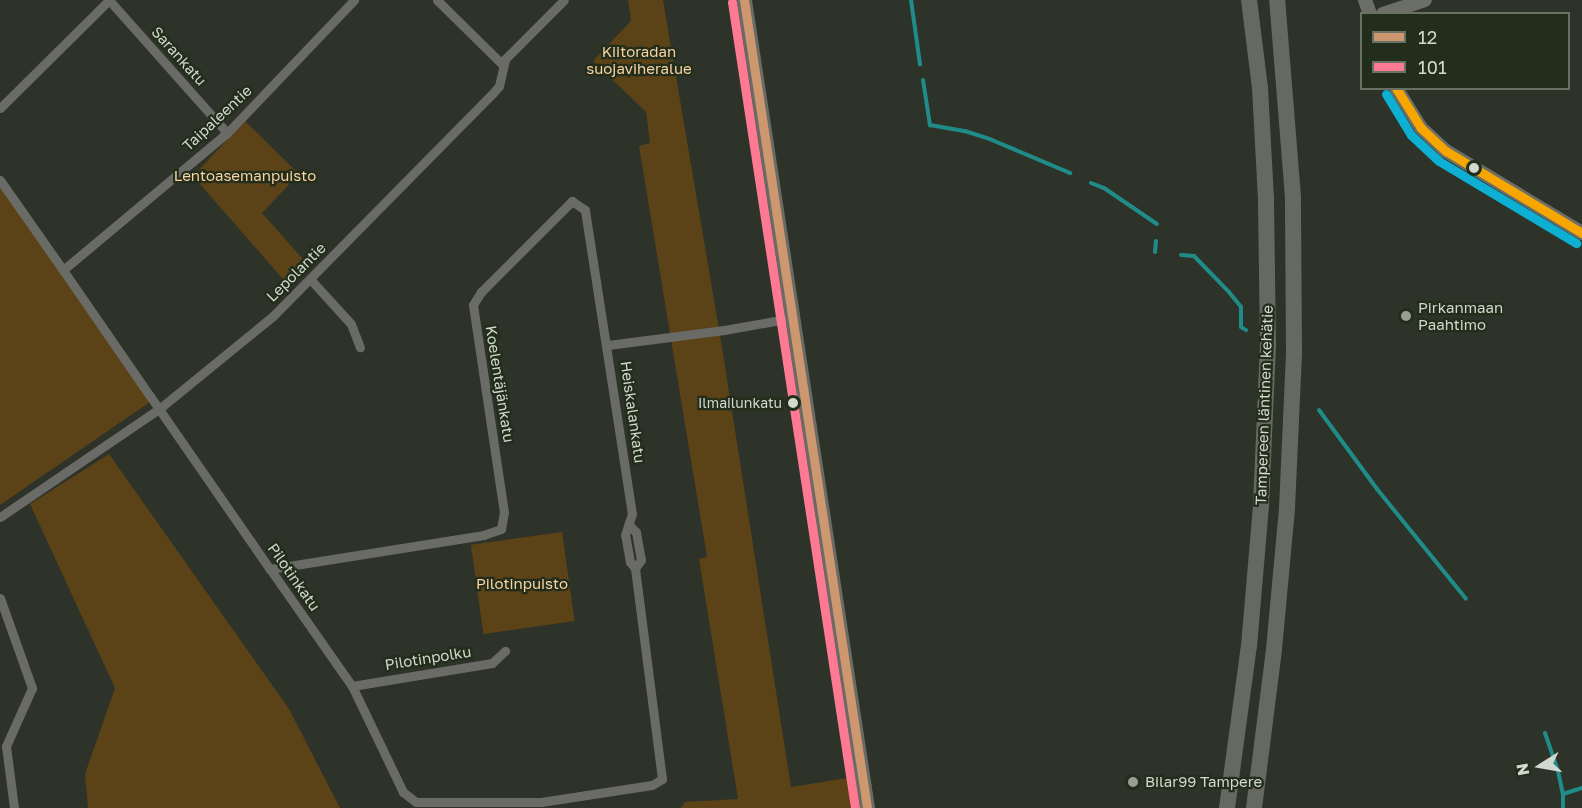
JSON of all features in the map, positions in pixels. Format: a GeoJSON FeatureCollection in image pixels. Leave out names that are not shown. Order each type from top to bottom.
{"type":"FeatureCollection","features":[{"type":"Feature","properties":{"kind":"highway","name":"Tampereen läntinen kehätie"},"geometry":{"type":"LineString","coordinates":[[1227,808],[1250,634],[1261,505],[1268,345],[1266,199],[1260,88],[1250,0]]}},
{"type":"Feature","properties":{"kind":"highway","name":"Tampereen läntinen kehätie"},"geometry":{"type":"LineString","coordinates":[[1254,808],[1274,649],[1286,520],[1294,352],[1293,197],[1286,81],[1277,0]]}},
{"type":"Feature","properties":{"kind":"main road"},"geometry":{"type":"LineString","coordinates":[[744,0],[867,808]]}},
{"type":"Feature","properties":{"kind":"main road"},"geometry":{"type":"LineString","coordinates":[[1389,12],[1425,0]]}},
{"type":"Feature","properties":{"kind":"main road"},"geometry":{"type":"LineString","coordinates":[[1397,90],[1421,128],[1446,151],[1582,232]]}},
{"type":"Feature","properties":{"kind":"street","name":"Sarankatu"},"geometry":{"type":"LineString","coordinates":[[109,0],[227,133]]}},
{"type":"Feature","properties":{"kind":"street"},"geometry":{"type":"LineString","coordinates":[[0,108],[109,0]]}},
{"type":"Feature","properties":{"kind":"street","name":"Taipaleentie"},"geometry":{"type":"LineString","coordinates":[[63,270],[227,133],[354,0]]}},
{"type":"Feature","properties":{"kind":"street"},"geometry":{"type":"LineString","coordinates":[[437,0],[502,64]]}},
{"type":"Feature","properties":{"kind":"street","name":"Lepolantie"},"geometry":{"type":"LineString","coordinates":[[0,517],[159,409],[272,317],[492,94],[499,86],[502,64],[564,0]]}},
{"type":"Feature","properties":{"kind":"street","name":"Pilotinkatu"},"geometry":{"type":"LineString","coordinates":[[0,180],[352,686],[403,792],[416,802],[528,803],[652,785]]}},
{"type":"Feature","properties":{"kind":"street","name":"Koelentäjänkatu"},"geometry":{"type":"LineString","coordinates":[[270,569],[484,535],[501,529],[504,512],[473,305],[481,292],[572,201],[585,210],[608,345]]}},
{"type":"Feature","properties":{"kind":"street"},"geometry":{"type":"LineString","coordinates":[[311,280],[351,324],[360,346]]}},
{"type":"Feature","properties":{"kind":"street","name":"Heiskalankatu"},"geometry":{"type":"LineString","coordinates":[[652,785],[659,783],[663,772],[635,568],[630,562],[625,535],[630,526],[632,514],[608,345],[724,330],[792,318]]}},
{"type":"Feature","properties":{"kind":"street"},"geometry":{"type":"LineString","coordinates":[[0,598],[32,688],[6,746],[14,808]]}},
{"type":"Feature","properties":{"kind":"street","name":"Pilotinpolku"},"geometry":{"type":"LineString","coordinates":[[352,686],[492,663],[505,651]]}},
{"type":"Feature","properties":{"kind":"green space","name":"Kiitoradan suojaviheralue"},"geometry":{"type":"Polygon","coordinates":[[[628,0],[663,0],[721,341],[791,787],[847,778],[851,808],[681,808],[685,802],[738,799],[699,559],[707,557],[639,146],[650,143],[646,112],[593,61],[631,21],[628,0]]]}},
{"type":"Feature","properties":{"kind":"green space","name":"Lentoasemanpuisto"},"geometry":{"type":"Polygon","coordinates":[[[245,121],[299,174],[262,213],[310,267],[289,286],[193,176],[245,121]]]}},
{"type":"Feature","properties":{"kind":"green space"},"geometry":{"type":"Polygon","coordinates":[[[0,186],[150,402],[0,505],[0,186]]]}},
{"type":"Feature","properties":{"kind":"green space"},"geometry":{"type":"Polygon","coordinates":[[[109,454],[289,709],[340,808],[88,808],[85,774],[115,688],[30,504],[109,454]]]}},
{"type":"Feature","properties":{"kind":"green space","name":"Pilotinpuisto"},"geometry":{"type":"Polygon","coordinates":[[[562,532],[575,621],[483,634],[471,545],[562,532]]]}},
{"type":"Feature","properties":{"kind":"waterway"},"geometry":{"type":"LineString","coordinates":[[911,0],[920,64]]}},
{"type":"Feature","properties":{"kind":"waterway"},"geometry":{"type":"LineString","coordinates":[[923,80],[930,125],[965,131],[992,140],[1070,173]]}},
{"type":"Feature","properties":{"kind":"waterway"},"geometry":{"type":"LineString","coordinates":[[1091,183],[1104,188],[1157,224]]}},
{"type":"Feature","properties":{"kind":"waterway"},"geometry":{"type":"LineString","coordinates":[[1155,252],[1156,241]]}},
{"type":"Feature","properties":{"kind":"waterway"},"geometry":{"type":"LineString","coordinates":[[1181,255],[1194,256],[1229,292],[1241,307],[1241,327],[1246,330]]}},
{"type":"Feature","properties":{"kind":"waterway"},"geometry":{"type":"LineString","coordinates":[[1319,410],[1377,489],[1466,599]]}},
{"type":"Feature","properties":{"kind":"waterway"},"geometry":{"type":"LineString","coordinates":[[1545,733],[1558,771],[1563,794],[1563,808]]}},
{"type":"Feature","properties":{"kind":"waterway"},"geometry":{"type":"LineString","coordinates":[[1563,794],[1582,788]]}},
{"type":"Feature","properties":{"kind":"transit line","name":"12"},"geometry":{"type":"LineString","coordinates":[[744,0],[867,808]]}},
{"type":"Feature","properties":{"kind":"transit line","name":"101"},"geometry":{"type":"LineString","coordinates":[[732,2],[855,808]]}},
{"type":"Feature","properties":{"kind":"transit line"},"geometry":{"type":"LineString","coordinates":[[1397,90],[1421,128],[1446,151],[1582,233]]}},
{"type":"Feature","properties":{"kind":"transit line"},"geometry":{"type":"LineString","coordinates":[[1386,94],[1411,135],[1439,161],[1576,243]]}},
{"type":"Feature","properties":{"kind":"place","name":"Pirkanmaan Paahtimo"},"geometry":{"type":"Point","coordinates":[1406,316]}},
{"type":"Feature","properties":{"kind":"place","name":"Ilmailunkatu"},"geometry":{"type":"Point","coordinates":[793,403]}},
{"type":"Feature","properties":{"kind":"place","name":"Bilar99 Tampere"},"geometry":{"type":"Point","coordinates":[1133,782]}}]}
